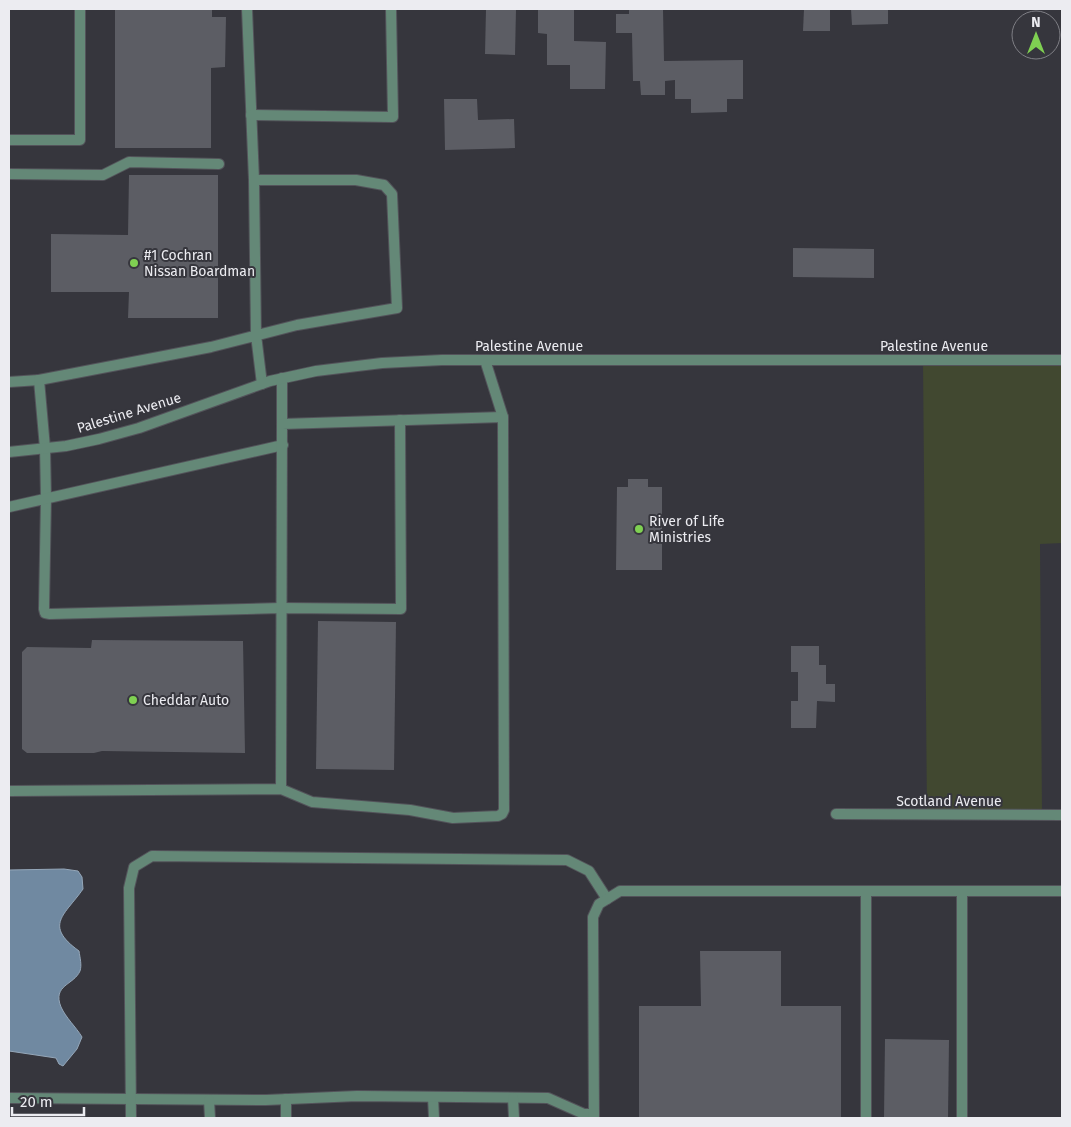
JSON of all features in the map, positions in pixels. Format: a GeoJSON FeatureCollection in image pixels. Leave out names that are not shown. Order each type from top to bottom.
{"type":"FeatureCollection","features":[{"type":"Feature","properties":{"kind":"street"},"geometry":{"type":"LineString","coordinates":[[9,140],[80,140],[80,9]]}},
{"type":"Feature","properties":{"kind":"street"},"geometry":{"type":"LineString","coordinates":[[246,9],[254,180],[256,335],[262,384]]}},
{"type":"Feature","properties":{"kind":"street"},"geometry":{"type":"LineString","coordinates":[[251,115],[393,116],[391,9]]}},
{"type":"Feature","properties":{"kind":"street"},"geometry":{"type":"LineString","coordinates":[[9,174],[104,175],[129,162],[219,164]]}},
{"type":"Feature","properties":{"kind":"street"},"geometry":{"type":"LineString","coordinates":[[9,382],[39,380],[212,347],[297,325],[398,308],[392,194],[384,185],[356,180],[254,180]]}},
{"type":"Feature","properties":{"kind":"street","name":"Palestine Avenue"},"geometry":{"type":"LineString","coordinates":[[9,452],[91,441],[282,378],[316,371],[382,363],[442,360],[1062,360]]}},
{"type":"Feature","properties":{"kind":"street"},"geometry":{"type":"LineString","coordinates":[[9,791],[281,788],[312,802],[410,810],[453,818],[498,816],[502,814],[504,810],[503,417],[485,360]]}},
{"type":"Feature","properties":{"kind":"street"},"geometry":{"type":"LineString","coordinates":[[281,788],[282,378]]}},
{"type":"Feature","properties":{"kind":"street"},"geometry":{"type":"LineString","coordinates":[[39,380],[45,448],[44,609],[45,613],[50,614],[281,608],[401,609],[400,420]]}},
{"type":"Feature","properties":{"kind":"street"},"geometry":{"type":"LineString","coordinates":[[282,424],[503,417]]}},
{"type":"Feature","properties":{"kind":"street"},"geometry":{"type":"LineString","coordinates":[[9,507],[283,445]]}},
{"type":"Feature","properties":{"kind":"street","name":"Scotland Avenue"},"geometry":{"type":"LineString","coordinates":[[836,814],[1062,814]]}},
{"type":"Feature","properties":{"kind":"street"},"geometry":{"type":"LineString","coordinates":[[131,1118],[129,888],[134,867],[152,856],[567,860],[589,871],[607,899]]}},
{"type":"Feature","properties":{"kind":"street"},"geometry":{"type":"LineString","coordinates":[[9,1098],[209,1100],[357,1096],[548,1098],[587,1116],[593,918],[599,904],[620,891],[1062,891]]}},
{"type":"Feature","properties":{"kind":"street"},"geometry":{"type":"LineString","coordinates":[[866,891],[866,1118]]}},
{"type":"Feature","properties":{"kind":"street"},"geometry":{"type":"LineString","coordinates":[[962,891],[962,1118]]}},
{"type":"Feature","properties":{"kind":"street"},"geometry":{"type":"LineString","coordinates":[[434,1097],[434,1118]]}},
{"type":"Feature","properties":{"kind":"street"},"geometry":{"type":"LineString","coordinates":[[513,1098],[514,1118]]}},
{"type":"Feature","properties":{"kind":"street"},"geometry":{"type":"LineString","coordinates":[[286,1099],[286,1118]]}},
{"type":"Feature","properties":{"kind":"street"},"geometry":{"type":"LineString","coordinates":[[209,1100],[210,1118]]}},
{"type":"Feature","properties":{"kind":"green space"},"geometry":{"type":"Polygon","coordinates":[[[923,360],[1062,360],[1062,543],[1040,544],[1042,814],[927,814],[923,360]]]}},
{"type":"Feature","properties":{"kind":"water"},"geometry":{"type":"Polygon","coordinates":[[[64,869],[78,871],[82,877],[83,889],[64,913],[60,927],[62,934],[68,942],[79,951],[81,964],[77,976],[59,994],[63,1011],[82,1037],[77,1049],[63,1066],[59,1064],[56,1058],[9,1051],[9,870],[64,869]]]}},
{"type":"Feature","properties":{"kind":"building"},"geometry":{"type":"Polygon","coordinates":[[[115,9],[212,9],[212,17],[226,17],[225,67],[211,68],[211,148],[115,148],[115,9]]]}},
{"type":"Feature","properties":{"kind":"building"},"geometry":{"type":"Polygon","coordinates":[[[486,9],[516,9],[515,55],[485,54],[486,9]]]}},
{"type":"Feature","properties":{"kind":"building"},"geometry":{"type":"Polygon","coordinates":[[[538,9],[574,9],[574,41],[606,42],[605,89],[570,89],[570,65],[547,65],[547,34],[538,33],[538,9]]]}},
{"type":"Feature","properties":{"kind":"building"},"geometry":{"type":"Polygon","coordinates":[[[629,9],[663,9],[664,61],[743,60],[743,99],[727,99],[727,112],[691,113],[691,99],[675,99],[675,80],[665,81],[665,95],[641,95],[640,81],[633,81],[632,33],[616,33],[616,14],[629,14],[629,9]]]}},
{"type":"Feature","properties":{"kind":"building"},"geometry":{"type":"Polygon","coordinates":[[[804,9],[830,9],[830,31],[803,31],[804,9]]]}},
{"type":"Feature","properties":{"kind":"building"},"geometry":{"type":"Polygon","coordinates":[[[851,9],[888,9],[888,24],[852,25],[851,9]]]}},
{"type":"Feature","properties":{"kind":"building"},"geometry":{"type":"Polygon","coordinates":[[[444,99],[477,99],[478,120],[514,119],[515,148],[445,150],[444,99]]]}},
{"type":"Feature","properties":{"kind":"building","name":"#1 Cochran Nissan Boardman"},"geometry":{"type":"Polygon","coordinates":[[[129,175],[218,175],[218,318],[128,318],[129,292],[51,292],[51,234],[128,235],[129,175]]]}},
{"type":"Feature","properties":{"kind":"building"},"geometry":{"type":"Polygon","coordinates":[[[793,248],[874,249],[874,278],[793,277],[793,248]]]}},
{"type":"Feature","properties":{"kind":"building","name":"River of Life Ministries"},"geometry":{"type":"Polygon","coordinates":[[[628,479],[648,479],[648,487],[662,487],[662,570],[616,570],[617,487],[628,487],[628,479]]]}},
{"type":"Feature","properties":{"kind":"building"},"geometry":{"type":"Polygon","coordinates":[[[318,621],[396,622],[394,770],[316,769],[318,621]]]}},
{"type":"Feature","properties":{"kind":"building","name":"Cheddar Auto"},"geometry":{"type":"Polygon","coordinates":[[[92,640],[243,641],[245,753],[102,751],[94,753],[27,753],[22,749],[22,652],[27,647],[91,648],[92,640]]]}},
{"type":"Feature","properties":{"kind":"building"},"geometry":{"type":"Polygon","coordinates":[[[791,646],[819,646],[819,665],[826,665],[826,684],[835,684],[835,702],[817,701],[816,728],[791,728],[791,701],[798,701],[798,672],[791,672],[791,646]]]}},
{"type":"Feature","properties":{"kind":"building"},"geometry":{"type":"Polygon","coordinates":[[[700,951],[781,951],[781,1006],[841,1006],[841,1118],[639,1118],[639,1006],[701,1006],[700,951]]]}},
{"type":"Feature","properties":{"kind":"building"},"geometry":{"type":"Polygon","coordinates":[[[885,1039],[949,1040],[948,1118],[884,1118],[885,1039]]]}},
{"type":"Feature","properties":{"kind":"place","name":"#1 Cochran Nissan Boardman"},"geometry":{"type":"Point","coordinates":[134,263]}},
{"type":"Feature","properties":{"kind":"place","name":"River of Life Ministries"},"geometry":{"type":"Point","coordinates":[639,529]}},
{"type":"Feature","properties":{"kind":"place","name":"Cheddar Auto"},"geometry":{"type":"Point","coordinates":[133,700]}}]}
